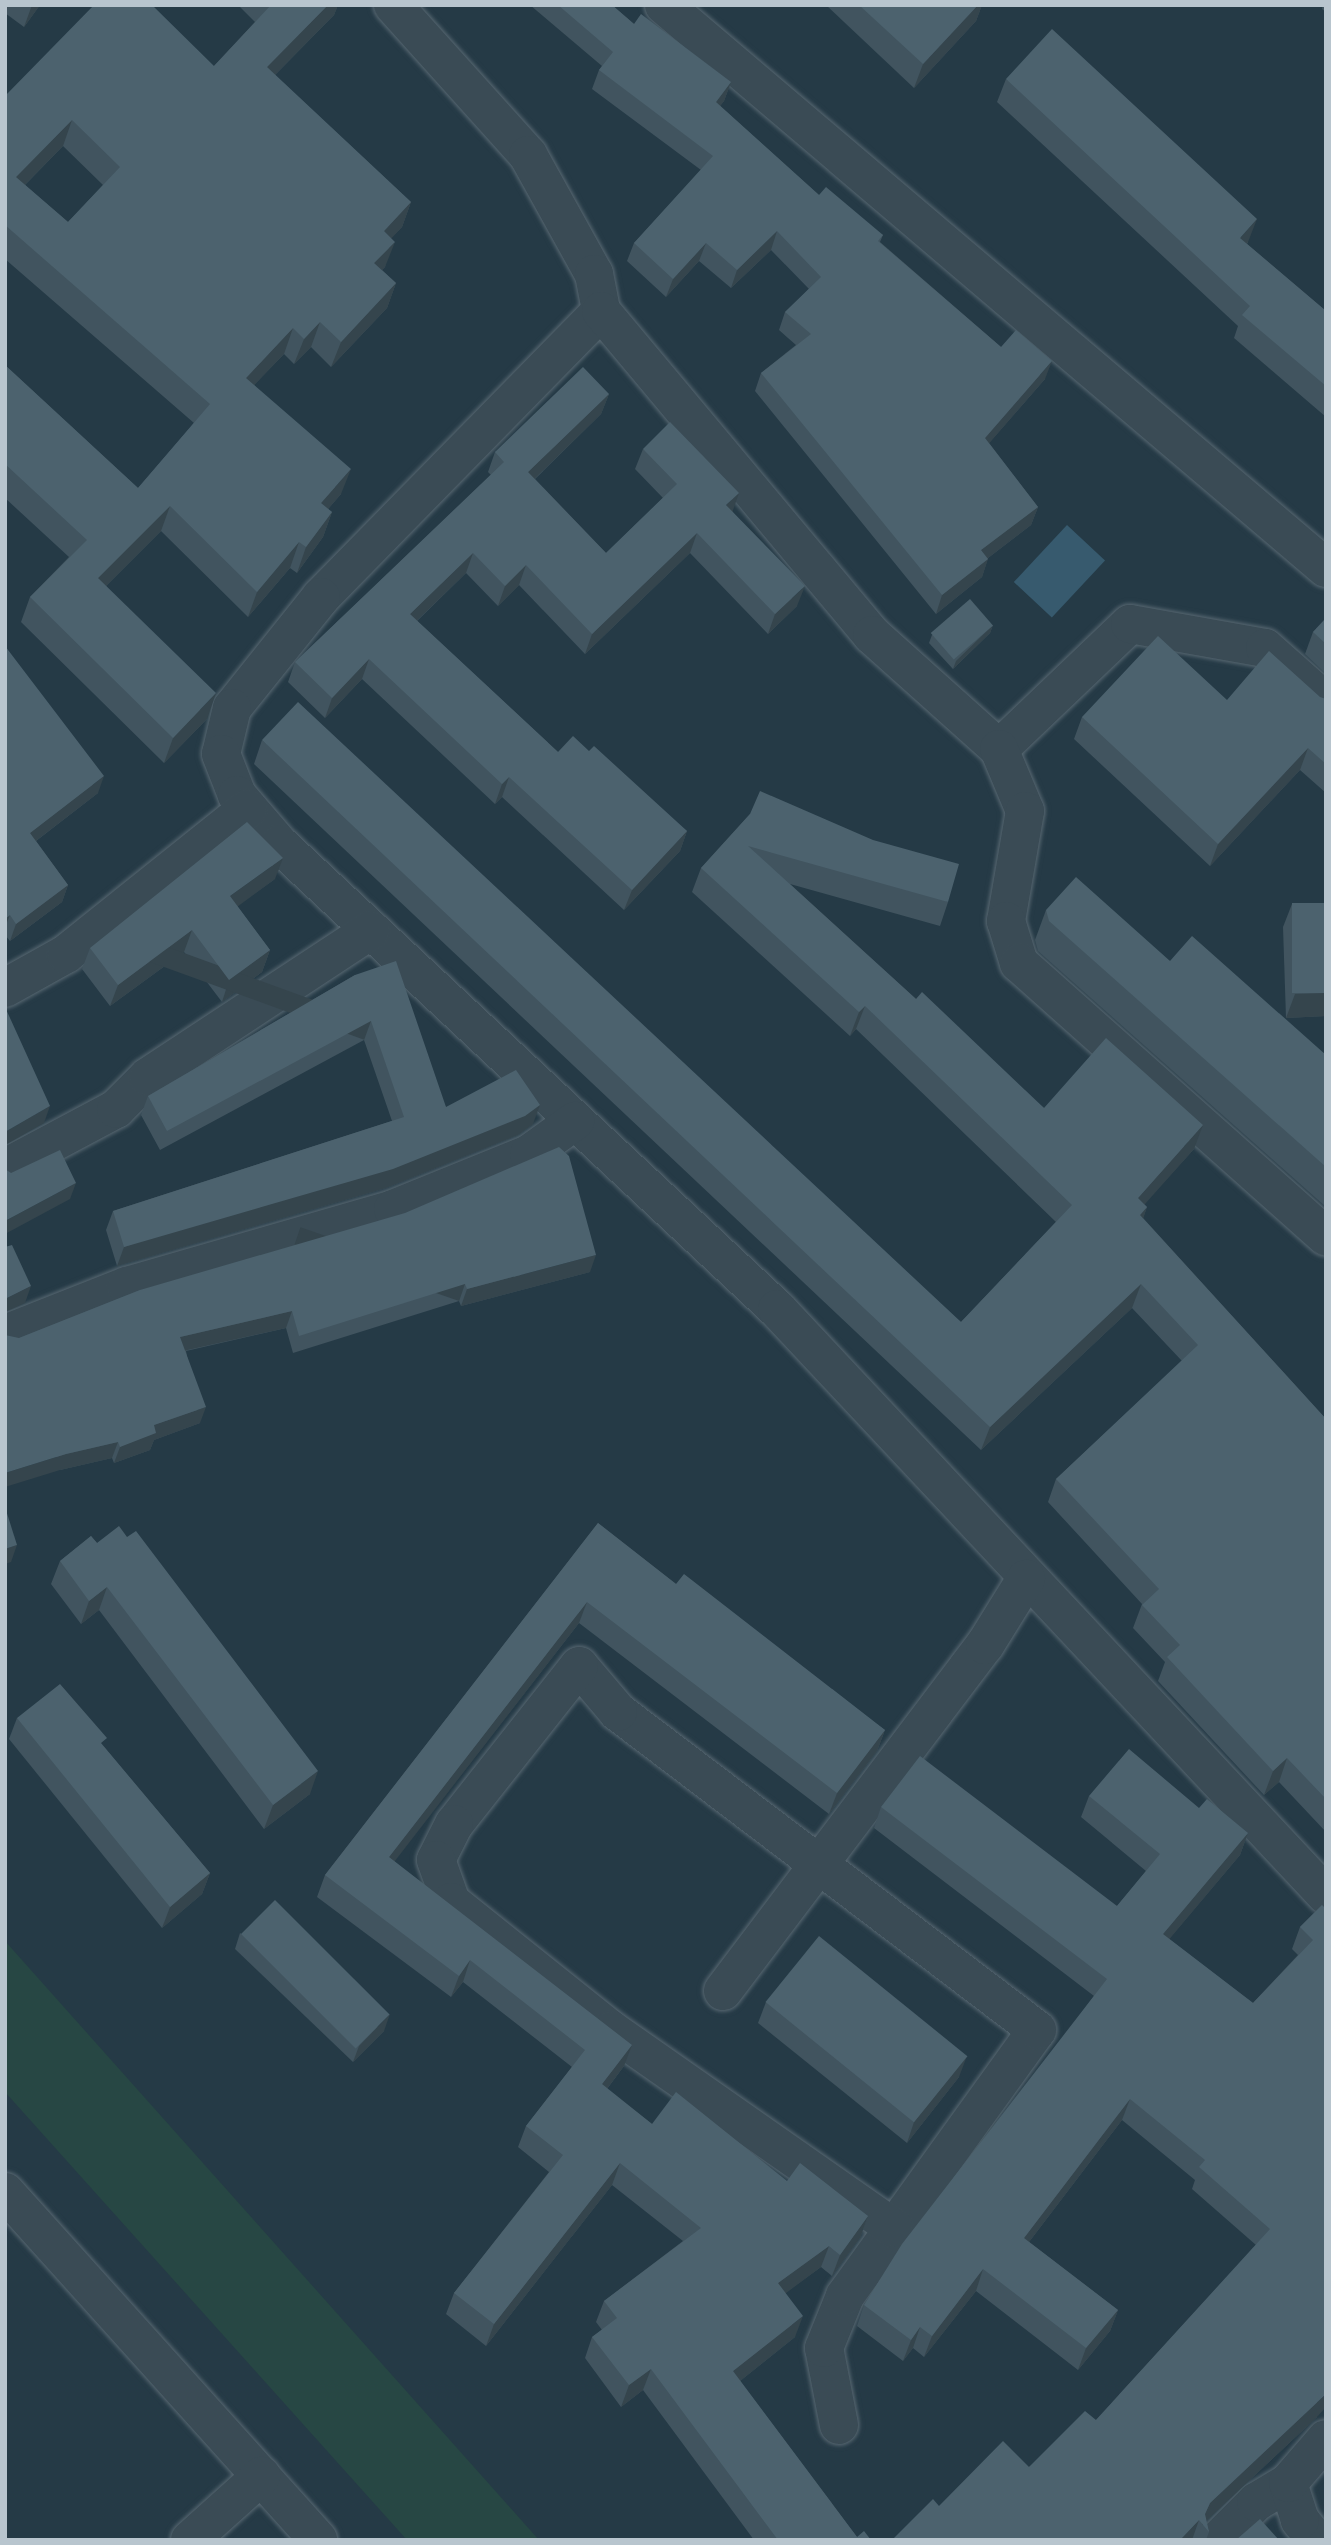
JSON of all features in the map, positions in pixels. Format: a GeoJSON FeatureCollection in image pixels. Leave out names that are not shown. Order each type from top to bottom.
{"type":"FeatureCollection","features":[{"type":"Feature","properties":{"kind":"street"},"geometry":{"type":"LineString","coordinates":[[393,5],[528,155],[594,274],[601,312],[872,635],[999,749],[1024,811],[1006,921],[1018,963],[1326,1237]]}},
{"type":"Feature","properties":{"kind":"street"},"geometry":{"type":"LineString","coordinates":[[664,5],[1326,568]]}},
{"type":"Feature","properties":{"kind":"street"},"geometry":{"type":"LineString","coordinates":[[601,312],[321,597],[232,708],[221,754],[248,808],[371,930],[776,1309],[1026,1579],[1326,1895]]}},
{"type":"Feature","properties":{"kind":"street"},"geometry":{"type":"LineString","coordinates":[[999,749],[1130,624],[1265,648],[1326,702]]}},
{"type":"Feature","properties":{"kind":"street"},"geometry":{"type":"LineString","coordinates":[[5,988],[66,954],[248,808]]}},
{"type":"Feature","properties":{"kind":"street"},"geometry":{"type":"LineString","coordinates":[[5,1168],[116,1109],[148,1077],[371,930]]}},
{"type":"Feature","properties":{"kind":"street"},"geometry":{"type":"LineString","coordinates":[[5,1334],[127,1286],[393,1209],[529,1154],[576,1121]]}},
{"type":"Feature","properties":{"kind":"street"},"geometry":{"type":"LineString","coordinates":[[723,1991],[1026,1579]]}},
{"type":"Feature","properties":{"kind":"street"},"geometry":{"type":"LineString","coordinates":[[839,2425],[824,2347],[845,2296],[1037,2030],[618,1712],[579,1666],[454,1824],[436,1860],[451,1902],[611,2030],[894,2228]]}},
{"type":"Feature","properties":{"kind":"street"},"geometry":{"type":"LineString","coordinates":[[5,2192],[318,2540]]}},
{"type":"Feature","properties":{"kind":"street"},"geometry":{"type":"LineString","coordinates":[[1218,2540],[1288,2483],[1326,2439]]}},
{"type":"Feature","properties":{"kind":"street"},"geometry":{"type":"LineString","coordinates":[[190,2540],[261,2476]]}},
{"type":"Feature","properties":{"kind":"street"},"geometry":{"type":"LineString","coordinates":[[1288,2483],[1300,2520],[1316,2540]]}},
{"type":"Feature","properties":{"kind":"green space"},"geometry":{"type":"Polygon","coordinates":[[[5,1941],[539,2540],[407,2540],[5,2092],[5,1941]]]}},
{"type":"Feature","properties":{"kind":"water"},"geometry":{"type":"Polygon","coordinates":[[[1067,525],[1105,560],[1052,618],[1014,582],[1067,525]]]}},
{"type":"Feature","properties":{"kind":"building"},"geometry":{"type":"Polygon","coordinates":[[[94,5],[152,5],[214,66],[271,5],[328,5],[267,67],[411,202],[384,231],[395,242],[374,263],[396,283],[341,342],[320,322],[304,339],[293,328],[246,378],[351,469],[321,503],[332,512],[306,547],[299,542],[257,592],[170,506],[98,578],[216,693],[173,738],[30,597],[87,540],[5,464],[5,365],[138,488],[210,404],[5,225],[5,96],[94,5]],[[72,120],[16,177],[68,222],[120,167],[72,120]]]}},
{"type":"Feature","properties":{"kind":"building"},"geometry":{"type":"Polygon","coordinates":[[[558,5],[612,5],[634,24],[641,14],[731,82],[716,102],[819,195],[826,187],[883,235],[878,241],[1001,347],[1016,330],[1052,361],[985,438],[1038,507],[981,550],[988,559],[942,595],[761,373],[811,334],[785,312],[821,277],[777,231],[737,270],[706,243],[673,279],[634,243],[713,156],[599,70],[613,52],[558,5]]]}},
{"type":"Feature","properties":{"kind":"building"},"geometry":{"type":"Polygon","coordinates":[[[859,5],[978,5],[923,64],[859,5]]]}},
{"type":"Feature","properties":{"kind":"building"},"geometry":{"type":"Polygon","coordinates":[[[1052,29],[1257,219],[1240,238],[1326,311],[1326,386],[1242,315],[1250,306],[1006,79],[1052,29]]]}},
{"type":"Feature","properties":{"kind":"building"},"geometry":{"type":"Polygon","coordinates":[[[583,367],[609,394],[528,472],[606,553],[677,484],[643,449],[670,422],[739,493],[726,505],[805,586],[775,614],[697,533],[592,634],[526,565],[505,586],[473,553],[410,614],[558,752],[573,736],[589,751],[594,746],[687,831],[632,890],[509,777],[502,784],[369,659],[332,698],[295,662],[504,462],[495,452],[583,367]]]}},
{"type":"Feature","properties":{"kind":"building"},"geometry":{"type":"Polygon","coordinates":[[[970,599],[993,625],[954,660],[931,633],[970,599]]]}},
{"type":"Feature","properties":{"kind":"building"},"geometry":{"type":"Polygon","coordinates":[[[1326,618],[1326,644],[1313,632],[1326,618]]]}},
{"type":"Feature","properties":{"kind":"building"},"geometry":{"type":"Polygon","coordinates":[[[1158,636],[1227,700],[1269,651],[1320,697],[1326,699],[1326,764],[1308,748],[1218,844],[1082,717],[1158,636]]]}},
{"type":"Feature","properties":{"kind":"building"},"geometry":{"type":"Polygon","coordinates":[[[5,646],[104,776],[30,833],[68,885],[16,924],[10,915],[5,919],[5,646]]]}},
{"type":"Feature","properties":{"kind":"building"},"geometry":{"type":"Polygon","coordinates":[[[298,702],[961,1322],[1072,1205],[865,1006],[859,1012],[701,868],[750,814],[760,791],[873,840],[959,864],[948,902],[748,846],[916,999],[922,992],[1044,1108],[1106,1038],[1203,1125],[1138,1198],[1147,1207],[1140,1215],[1326,1419],[1326,1799],[1287,1758],[1273,1771],[1167,1657],[1180,1645],[1142,1605],[1159,1589],[1056,1479],[1198,1345],[1141,1284],[990,1427],[262,740],[298,702]]]}},
{"type":"Feature","properties":{"kind":"building"},"geometry":{"type":"Polygon","coordinates":[[[247,822],[283,858],[230,896],[270,950],[229,980],[192,930],[118,985],[90,948],[247,822]]]}},
{"type":"Feature","properties":{"kind":"building"},"geometry":{"type":"Polygon","coordinates":[[[1076,877],[1170,961],[1192,936],[1326,1055],[1326,1167],[1049,921],[1046,910],[1076,877]]]}},
{"type":"Feature","properties":{"kind":"building"},"geometry":{"type":"Polygon","coordinates":[[[1292,903],[1326,903],[1326,993],[1292,993],[1292,903]]]}},
{"type":"Feature","properties":{"kind":"building"},"geometry":{"type":"Polygon","coordinates":[[[396,961],[446,1107],[516,1070],[540,1105],[525,1116],[393,1169],[124,1247],[113,1211],[404,1117],[371,1021],[167,1131],[148,1096],[355,975],[396,961]]]}},
{"type":"Feature","properties":{"kind":"building"},"geometry":{"type":"Polygon","coordinates":[[[5,1007],[50,1106],[5,1132],[5,1007]]]}},
{"type":"Feature","properties":{"kind":"building"},"geometry":{"type":"Polygon","coordinates":[[[559,1147],[569,1156],[596,1255],[467,1289],[465,1284],[299,1336],[292,1311],[180,1337],[206,1407],[154,1425],[156,1433],[120,1447],[118,1442],[66,1454],[5,1473],[5,1335],[19,1338],[140,1290],[405,1213],[559,1147]]]}},
{"type":"Feature","properties":{"kind":"building"},"geometry":{"type":"Polygon","coordinates":[[[60,1150],[76,1183],[5,1221],[5,1169],[11,1173],[60,1150]]]}},
{"type":"Feature","properties":{"kind":"building"},"geometry":{"type":"Polygon","coordinates":[[[12,1245],[31,1286],[5,1299],[5,1247],[12,1245]]]}},
{"type":"Feature","properties":{"kind":"building"},"geometry":{"type":"Polygon","coordinates":[[[5,1507],[17,1545],[5,1549],[5,1507]]]}},
{"type":"Feature","properties":{"kind":"building"},"geometry":{"type":"Polygon","coordinates":[[[598,1523],[676,1584],[684,1574],[885,1730],[837,1793],[587,1602],[389,1857],[632,2045],[602,2084],[652,2124],[676,2092],[787,2181],[800,2163],[868,2216],[840,2255],[829,2246],[778,2283],[803,2316],[733,2371],[857,2537],[864,2531],[871,2540],[778,2540],[651,2369],[629,2385],[592,2337],[617,2318],[604,2301],[701,2228],[620,2163],[494,2324],[454,2293],[563,2155],[526,2126],[585,2050],[470,1960],[459,1976],[325,1875],[598,1523]]]}},
{"type":"Feature","properties":{"kind":"building"},"geometry":{"type":"Polygon","coordinates":[[[119,1526],[127,1537],[136,1531],[318,1771],[273,1805],[107,1587],[89,1601],[60,1561],[91,1536],[97,1543],[119,1526]]]}},
{"type":"Feature","properties":{"kind":"building"},"geometry":{"type":"Polygon","coordinates":[[[60,1684],[107,1738],[101,1743],[210,1873],[170,1907],[17,1718],[60,1684]]]}},
{"type":"Feature","properties":{"kind":"building"},"geometry":{"type":"Polygon","coordinates":[[[1129,1749],[1199,1808],[1207,1799],[1248,1833],[1163,1934],[1253,2003],[1313,1940],[1300,1927],[1322,1905],[1326,1909],[1326,2394],[1210,2503],[1205,2514],[1209,2532],[1199,2520],[1180,2540],[892,2540],[933,2499],[939,2506],[1003,2441],[1029,2467],[1085,2411],[1096,2420],[1270,2229],[1199,2167],[1205,2160],[1130,2099],[1024,2238],[1118,2310],[1086,2348],[983,2269],[932,2336],[920,2327],[911,2340],[864,2305],[902,2244],[1107,1979],[881,1807],[920,1756],[1117,1906],[1160,1854],[1089,1796],[1129,1749]]]}},
{"type":"Feature","properties":{"kind":"building"},"geometry":{"type":"Polygon","coordinates":[[[275,1900],[390,2015],[356,2048],[241,1934],[275,1900]]]}},
{"type":"Feature","properties":{"kind":"building"},"geometry":{"type":"Polygon","coordinates":[[[819,1936],[967,2056],[914,2122],[766,2002],[819,1936]]]}},
{"type":"Feature","properties":{"kind":"building"},"geometry":{"type":"Polygon","coordinates":[[[1260,2519],[1279,2540],[1236,2540],[1260,2519]]]}}]}
